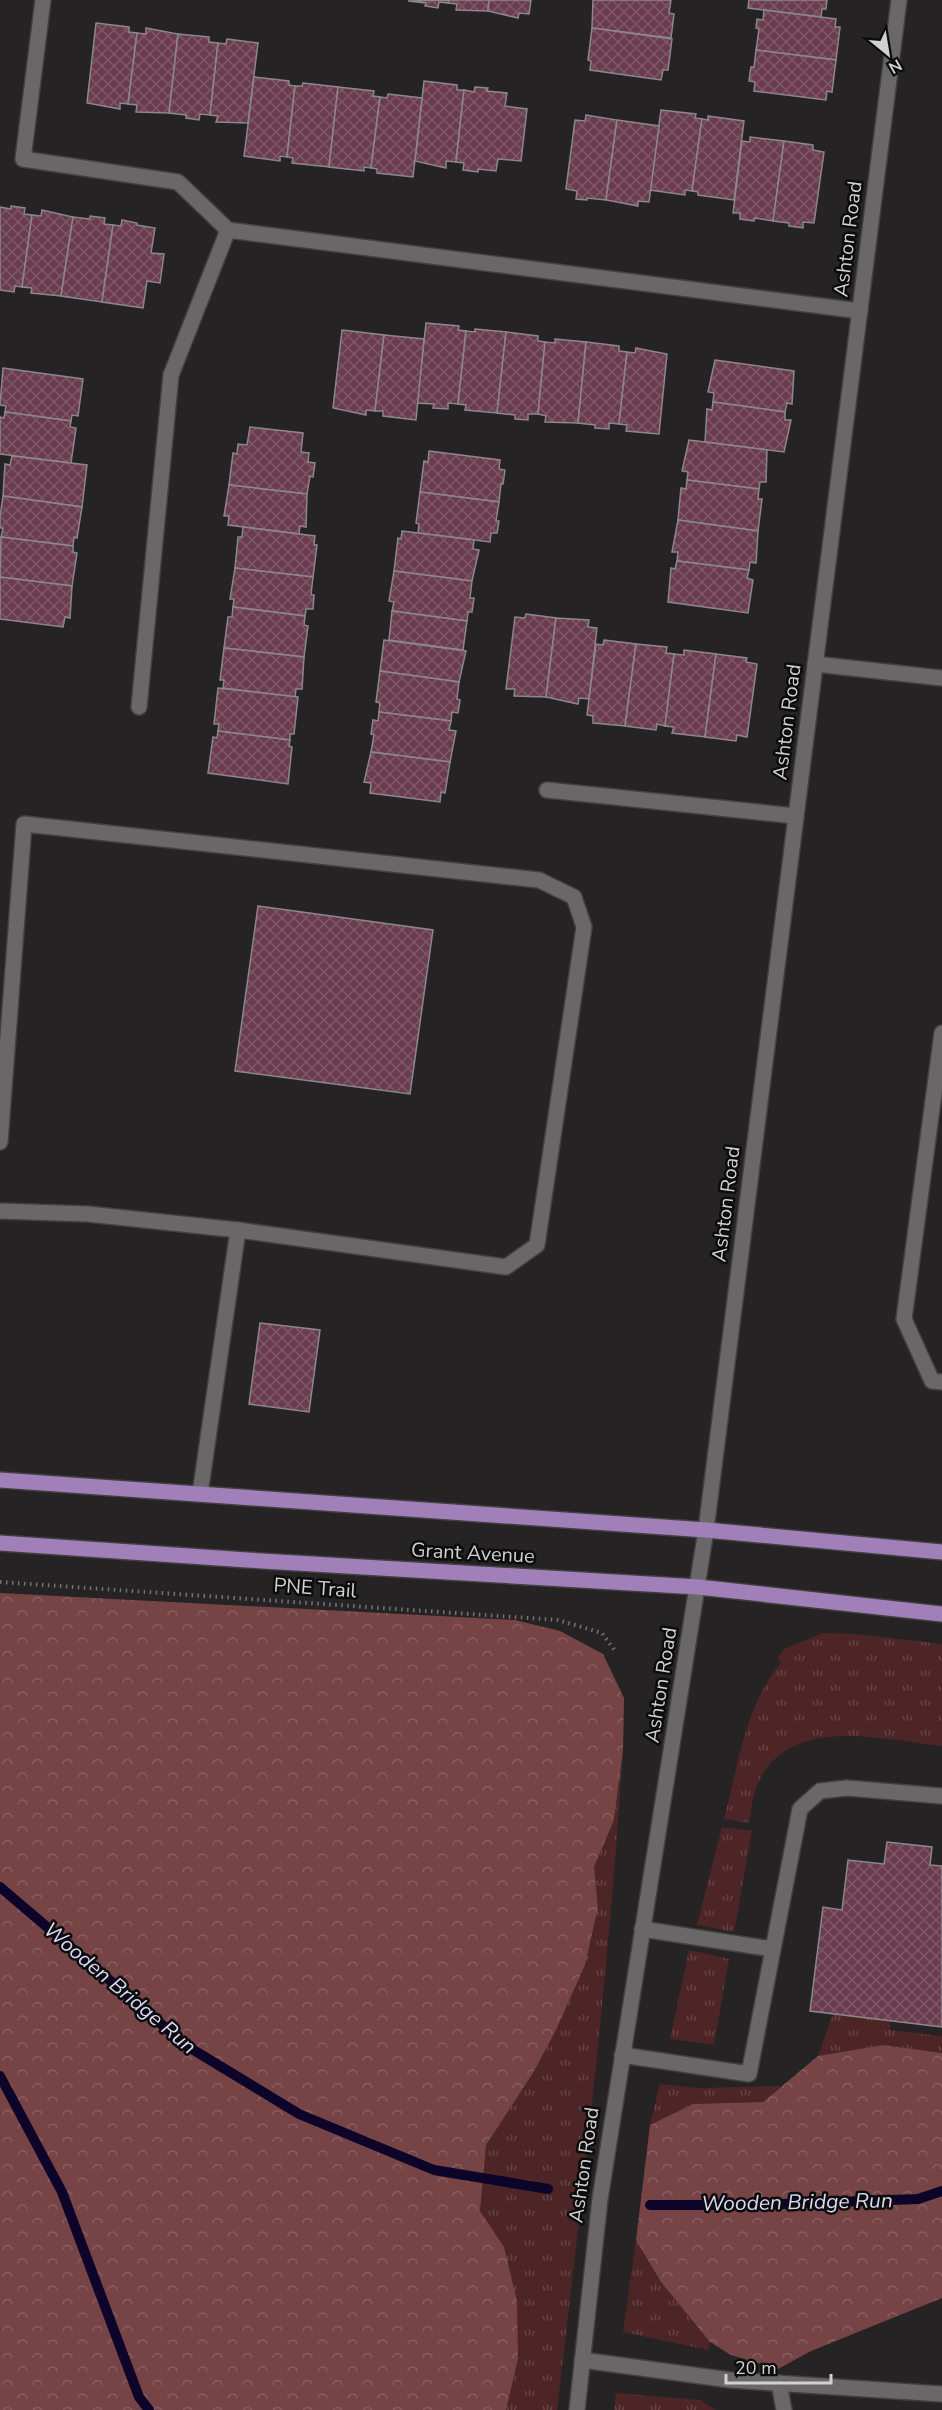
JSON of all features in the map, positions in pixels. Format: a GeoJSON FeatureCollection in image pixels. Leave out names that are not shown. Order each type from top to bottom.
{"type":"FeatureCollection","features":[{"type":"Feature","properties":{"kind":"main road","name":"Grant Avenue"},"geometry":{"type":"LineString","coordinates":[[0,1480],[706,1530],[942,1552]]}},
{"type":"Feature","properties":{"kind":"main road","name":"Grant Avenue"},"geometry":{"type":"LineString","coordinates":[[0,1543],[698,1587],[942,1614]]}},
{"type":"Feature","properties":{"kind":"street"},"geometry":{"type":"LineString","coordinates":[[43,0],[23,159],[178,182],[228,230],[860,311]]}},
{"type":"Feature","properties":{"kind":"street","name":"Ashton Road"},"geometry":{"type":"LineString","coordinates":[[577,2410],[600,2199],[642,1929],[675,1738],[706,1530],[899,0]]}},
{"type":"Feature","properties":{"kind":"street"},"geometry":{"type":"LineString","coordinates":[[139,707],[171,375],[228,230]]}},
{"type":"Feature","properties":{"kind":"street"},"geometry":{"type":"LineString","coordinates":[[815,664],[942,678]]}},
{"type":"Feature","properties":{"kind":"street"},"geometry":{"type":"LineString","coordinates":[[548,790],[796,816]]}},
{"type":"Feature","properties":{"kind":"street"},"geometry":{"type":"LineString","coordinates":[[0,1142],[24,824],[539,880],[574,897],[584,927],[537,1245],[506,1267],[238,1230],[88,1214],[0,1211]]}},
{"type":"Feature","properties":{"kind":"street"},"geometry":{"type":"LineString","coordinates":[[942,1033],[904,1319],[932,1381],[942,1382]]}},
{"type":"Feature","properties":{"kind":"street"},"geometry":{"type":"LineString","coordinates":[[200,1494],[238,1230]]}},
{"type":"Feature","properties":{"kind":"street"},"geometry":{"type":"LineString","coordinates":[[622,2055],[749,2074],[800,1809],[820,1791],[847,1788],[942,1796]]}},
{"type":"Feature","properties":{"kind":"street"},"geometry":{"type":"LineString","coordinates":[[642,1929],[772,1949]]}},
{"type":"Feature","properties":{"kind":"street"},"geometry":{"type":"LineString","coordinates":[[582,2360],[730,2380],[942,2394]]}},
{"type":"Feature","properties":{"kind":"street"},"geometry":{"type":"LineString","coordinates":[[779,2383],[784,2410]]}},
{"type":"Feature","properties":{"kind":"path","name":"PNE Trail"},"geometry":{"type":"LineString","coordinates":[[0,1582],[558,1620],[602,1633],[616,1652]]}},
{"type":"Feature","properties":{"kind":"green space"},"geometry":{"type":"Polygon","coordinates":[[[0,1593],[515,1620],[560,1631],[603,1654],[624,1698],[623,1750],[614,1820],[594,1867],[598,1908],[585,1965],[556,2030],[533,2073],[486,2145],[480,2211],[504,2247],[517,2301],[518,2359],[506,2410],[0,2410],[0,1593]]]}},
{"type":"Feature","properties":{"kind":"green space"},"geometry":{"type":"Polygon","coordinates":[[[823,1633],[855,1634],[942,1644],[942,1746],[863,1736],[835,1736],[810,1740],[787,1750],[768,1766],[755,1791],[749,1823],[724,1819],[744,1737],[759,1697],[781,1663],[778,1658],[784,1649],[823,1633]]]}},
{"type":"Feature","properties":{"kind":"green space"},"geometry":{"type":"Polygon","coordinates":[[[623,1750],[603,1998],[557,2410],[506,2410],[518,2359],[480,2211],[486,2145],[533,2073],[556,2030],[585,1965],[598,1908],[594,1867],[614,1820],[623,1750]]]}},
{"type":"Feature","properties":{"kind":"green space"},"geometry":{"type":"Polygon","coordinates":[[[722,1827],[752,1831],[734,1932],[697,1925],[722,1827]]]}},
{"type":"Feature","properties":{"kind":"green space"},"geometry":{"type":"Polygon","coordinates":[[[689,1950],[729,1959],[714,2045],[670,2039],[689,1950]]]}},
{"type":"Feature","properties":{"kind":"green space"},"geometry":{"type":"Polygon","coordinates":[[[833,2014],[890,2021],[890,2030],[942,2036],[942,2053],[883,2045],[818,2056],[833,2014]]]}},
{"type":"Feature","properties":{"kind":"green space"},"geometry":{"type":"Polygon","coordinates":[[[883,2045],[942,2053],[942,2298],[811,2351],[778,2369],[731,2355],[710,2342],[661,2282],[636,2240],[650,2125],[693,2104],[763,2102],[818,2056],[883,2045]]]}},
{"type":"Feature","properties":{"kind":"green space"},"geometry":{"type":"Polygon","coordinates":[[[660,2084],[697,2088],[781,2086],[763,2102],[693,2104],[650,2125],[660,2084]]]}},
{"type":"Feature","properties":{"kind":"green space"},"geometry":{"type":"Polygon","coordinates":[[[636,2240],[661,2282],[710,2342],[708,2350],[623,2332],[636,2240]]]}},
{"type":"Feature","properties":{"kind":"green space"},"geometry":{"type":"Polygon","coordinates":[[[616,2393],[700,2400],[716,2410],[614,2410],[616,2393]]]}},
{"type":"Feature","properties":{"kind":"building"},"geometry":{"type":"Polygon","coordinates":[[[449,0],[489,0],[488,11],[456,10],[457,4],[448,3],[449,0]]]}},
{"type":"Feature","properties":{"kind":"building"},"geometry":{"type":"Polygon","coordinates":[[[449,0],[448,3],[439,2],[438,8],[425,6],[426,3],[408,1],[449,0]]]}},
{"type":"Feature","properties":{"kind":"building"},"geometry":{"type":"Polygon","coordinates":[[[489,0],[531,0],[529,14],[519,13],[518,18],[488,11],[489,0]]]}},
{"type":"Feature","properties":{"kind":"building"},"geometry":{"type":"Polygon","coordinates":[[[593,0],[671,0],[669,13],[674,14],[671,38],[592,28],[593,0]]]}},
{"type":"Feature","properties":{"kind":"building"},"geometry":{"type":"Polygon","coordinates":[[[749,0],[827,0],[826,9],[822,9],[821,17],[748,8],[749,0]]]}},
{"type":"Feature","properties":{"kind":"building"},"geometry":{"type":"Polygon","coordinates":[[[764,10],[836,19],[835,27],[840,27],[836,60],[756,50],[759,29],[756,28],[757,19],[763,20],[764,10]]]}},
{"type":"Feature","properties":{"kind":"building"},"geometry":{"type":"Polygon","coordinates":[[[96,23],[129,27],[129,32],[137,33],[128,104],[120,103],[120,109],[87,103],[96,23]]]}},
{"type":"Feature","properties":{"kind":"building"},"geometry":{"type":"Polygon","coordinates":[[[146,28],[178,34],[169,113],[136,112],[137,105],[128,104],[137,33],[146,34],[146,28]]]}},
{"type":"Feature","properties":{"kind":"building"},"geometry":{"type":"Polygon","coordinates":[[[592,28],[672,39],[668,70],[663,70],[661,80],[590,70],[591,61],[588,60],[592,28]]]}},
{"type":"Feature","properties":{"kind":"building"},"geometry":{"type":"Polygon","coordinates":[[[178,34],[209,37],[209,42],[218,43],[210,115],[200,114],[199,120],[186,118],[186,115],[169,113],[178,34]]]}},
{"type":"Feature","properties":{"kind":"building"},"geometry":{"type":"Polygon","coordinates":[[[227,39],[258,43],[248,123],[216,122],[218,116],[210,115],[218,43],[226,44],[227,39]]]}},
{"type":"Feature","properties":{"kind":"building"},"geometry":{"type":"Polygon","coordinates":[[[756,50],[836,60],[832,92],[827,91],[826,100],[754,91],[755,82],[749,81],[756,50]]]}},
{"type":"Feature","properties":{"kind":"building"},"geometry":{"type":"Polygon","coordinates":[[[254,77],[289,81],[289,85],[295,86],[287,157],[280,156],[280,161],[244,156],[254,77]]]}},
{"type":"Feature","properties":{"kind":"building"},"geometry":{"type":"Polygon","coordinates":[[[424,81],[457,85],[457,90],[464,90],[456,162],[446,161],[446,168],[415,161],[424,81]]]}},
{"type":"Feature","properties":{"kind":"building"},"geometry":{"type":"Polygon","coordinates":[[[303,83],[338,87],[329,167],[292,163],[293,158],[287,157],[295,86],[302,86],[303,83]]]}},
{"type":"Feature","properties":{"kind":"building"},"geometry":{"type":"Polygon","coordinates":[[[338,87],[374,91],[373,96],[380,97],[371,168],[364,167],[364,171],[329,167],[338,87]]]}},
{"type":"Feature","properties":{"kind":"building"},"geometry":{"type":"Polygon","coordinates":[[[475,87],[507,93],[505,106],[527,109],[521,161],[498,159],[496,171],[478,169],[478,172],[463,170],[464,163],[456,162],[464,90],[474,92],[475,87]]]}},
{"type":"Feature","properties":{"kind":"building"},"geometry":{"type":"Polygon","coordinates":[[[388,94],[422,98],[413,177],[377,173],[377,169],[371,168],[380,97],[387,98],[388,94]]]}},
{"type":"Feature","properties":{"kind":"building"},"geometry":{"type":"Polygon","coordinates":[[[661,110],[696,114],[695,118],[702,119],[692,191],[685,190],[685,195],[650,190],[661,110]]]}},
{"type":"Feature","properties":{"kind":"building"},"geometry":{"type":"Polygon","coordinates":[[[586,115],[617,120],[606,200],[576,199],[577,191],[566,189],[575,120],[585,121],[586,115]]]}},
{"type":"Feature","properties":{"kind":"building"},"geometry":{"type":"Polygon","coordinates":[[[708,116],[744,121],[734,200],[698,195],[698,192],[692,191],[702,119],[708,120],[708,116]]]}},
{"type":"Feature","properties":{"kind":"building"},"geometry":{"type":"Polygon","coordinates":[[[617,120],[659,126],[649,202],[638,201],[638,206],[606,200],[617,120]]]}},
{"type":"Feature","properties":{"kind":"building"},"geometry":{"type":"Polygon","coordinates":[[[750,137],[784,141],[773,221],[755,218],[754,221],[740,219],[740,213],[733,213],[742,141],[750,142],[750,137]]]}},
{"type":"Feature","properties":{"kind":"building"},"geometry":{"type":"Polygon","coordinates":[[[784,141],[813,145],[813,150],[824,152],[814,223],[803,222],[803,228],[773,221],[784,141]]]}},
{"type":"Feature","properties":{"kind":"building"},"geometry":{"type":"Polygon","coordinates":[[[11,206],[25,208],[24,214],[32,215],[22,287],[15,286],[14,292],[0,290],[0,207],[11,209],[11,206]]]}},
{"type":"Feature","properties":{"kind":"building"},"geometry":{"type":"Polygon","coordinates":[[[42,210],[73,217],[61,296],[31,293],[32,288],[22,287],[32,215],[41,216],[42,210]]]}},
{"type":"Feature","properties":{"kind":"building"},"geometry":{"type":"Polygon","coordinates":[[[90,216],[105,218],[104,224],[113,225],[102,302],[61,296],[73,217],[90,219],[90,216]]]}},
{"type":"Feature","properties":{"kind":"building"},"geometry":{"type":"Polygon","coordinates":[[[122,220],[155,228],[151,253],[164,254],[160,283],[147,281],[143,308],[102,302],[113,225],[121,226],[122,220]]]}},
{"type":"Feature","properties":{"kind":"building"},"geometry":{"type":"Polygon","coordinates":[[[426,323],[459,326],[458,330],[466,331],[458,404],[448,403],[448,409],[433,408],[434,404],[417,403],[426,323]]]}},
{"type":"Feature","properties":{"kind":"building"},"geometry":{"type":"Polygon","coordinates":[[[475,329],[506,332],[497,413],[465,410],[466,405],[458,404],[466,331],[475,332],[475,329]]]}},
{"type":"Feature","properties":{"kind":"building"},"geometry":{"type":"Polygon","coordinates":[[[342,330],[384,335],[375,411],[366,410],[366,415],[333,408],[342,330]]]}},
{"type":"Feature","properties":{"kind":"building"},"geometry":{"type":"Polygon","coordinates":[[[506,332],[538,336],[538,341],[545,342],[538,414],[528,414],[528,420],[515,419],[515,415],[497,413],[506,332]]]}},
{"type":"Feature","properties":{"kind":"building"},"geometry":{"type":"Polygon","coordinates":[[[384,335],[424,339],[416,420],[383,416],[383,411],[375,411],[384,335]]]}},
{"type":"Feature","properties":{"kind":"building"},"geometry":{"type":"Polygon","coordinates":[[[555,339],[586,342],[578,423],[545,422],[546,416],[538,414],[545,342],[555,343],[555,339]]]}},
{"type":"Feature","properties":{"kind":"building"},"geometry":{"type":"Polygon","coordinates":[[[586,342],[619,346],[619,351],[627,352],[619,424],[609,423],[609,429],[578,423],[586,342]]]}},
{"type":"Feature","properties":{"kind":"building"},"geometry":{"type":"Polygon","coordinates":[[[636,348],[667,354],[659,434],[626,431],[627,425],[619,424],[627,352],[635,353],[636,348]]]}},
{"type":"Feature","properties":{"kind":"building"},"geometry":{"type":"Polygon","coordinates":[[[715,360],[794,371],[792,404],[787,403],[785,412],[713,402],[714,393],[708,392],[715,360]]]}},
{"type":"Feature","properties":{"kind":"building"},"geometry":{"type":"Polygon","coordinates":[[[3,368],[83,379],[78,416],[72,415],[71,421],[5,412],[6,406],[0,405],[3,368]]]}},
{"type":"Feature","properties":{"kind":"building"},"geometry":{"type":"Polygon","coordinates":[[[713,402],[785,412],[785,420],[791,420],[784,452],[705,442],[707,409],[712,410],[713,402]]]}},
{"type":"Feature","properties":{"kind":"building"},"geometry":{"type":"Polygon","coordinates":[[[5,412],[71,421],[70,427],[76,428],[71,463],[0,454],[0,417],[4,418],[5,412]]]}},
{"type":"Feature","properties":{"kind":"building"},"geometry":{"type":"Polygon","coordinates":[[[250,427],[303,433],[301,452],[309,453],[308,462],[315,463],[307,494],[229,485],[233,453],[237,454],[238,444],[247,445],[250,427]]]}},
{"type":"Feature","properties":{"kind":"building"},"geometry":{"type":"Polygon","coordinates":[[[689,440],[767,450],[766,482],[760,482],[759,489],[687,480],[688,472],[682,471],[689,440]]]}},
{"type":"Feature","properties":{"kind":"building"},"geometry":{"type":"Polygon","coordinates":[[[429,451],[500,460],[499,469],[505,470],[499,502],[420,492],[424,461],[428,462],[429,451]]]}},
{"type":"Feature","properties":{"kind":"building"},"geometry":{"type":"Polygon","coordinates":[[[12,456],[87,465],[82,507],[3,496],[5,464],[10,465],[12,456]]]}},
{"type":"Feature","properties":{"kind":"building"},"geometry":{"type":"Polygon","coordinates":[[[687,480],[759,489],[758,499],[762,499],[758,531],[678,520],[681,488],[686,489],[687,480]]]}},
{"type":"Feature","properties":{"kind":"building"},"geometry":{"type":"Polygon","coordinates":[[[229,485],[307,494],[306,527],[300,526],[299,534],[228,525],[229,516],[224,516],[229,485]]]}},
{"type":"Feature","properties":{"kind":"building"},"geometry":{"type":"Polygon","coordinates":[[[420,492],[499,502],[497,533],[491,533],[490,542],[418,533],[419,524],[416,523],[420,492]]]}},
{"type":"Feature","properties":{"kind":"building"},"geometry":{"type":"Polygon","coordinates":[[[3,496],[82,507],[77,538],[74,537],[73,546],[1,537],[3,528],[0,528],[0,516],[3,496]]]}},
{"type":"Feature","properties":{"kind":"building"},"geometry":{"type":"Polygon","coordinates":[[[678,520],[758,531],[756,563],[750,562],[749,570],[677,561],[678,552],[672,552],[678,520]]]}},
{"type":"Feature","properties":{"kind":"building"},"geometry":{"type":"Polygon","coordinates":[[[243,527],[315,536],[314,545],[317,545],[313,577],[235,568],[238,537],[242,537],[243,527]]]}},
{"type":"Feature","properties":{"kind":"building"},"geometry":{"type":"Polygon","coordinates":[[[402,531],[474,540],[473,549],[479,550],[472,581],[394,571],[398,538],[401,539],[402,531]]]}},
{"type":"Feature","properties":{"kind":"building"},"geometry":{"type":"Polygon","coordinates":[[[1,537],[73,546],[73,552],[77,553],[72,586],[0,577],[1,537]]]}},
{"type":"Feature","properties":{"kind":"building"},"geometry":{"type":"Polygon","coordinates":[[[677,561],[749,570],[747,578],[753,580],[748,613],[668,602],[671,568],[675,569],[677,561]]]}},
{"type":"Feature","properties":{"kind":"building"},"geometry":{"type":"Polygon","coordinates":[[[235,568],[313,577],[311,595],[314,595],[313,609],[306,609],[305,616],[233,607],[234,599],[230,599],[235,568]]]}},
{"type":"Feature","properties":{"kind":"building"},"geometry":{"type":"Polygon","coordinates":[[[394,571],[472,581],[470,598],[474,598],[472,612],[468,612],[467,621],[392,611],[394,602],[389,601],[394,571]]]}},
{"type":"Feature","properties":{"kind":"building"},"geometry":{"type":"Polygon","coordinates":[[[0,577],[72,586],[70,618],[65,617],[63,627],[0,619],[0,577]]]}},
{"type":"Feature","properties":{"kind":"building"},"geometry":{"type":"Polygon","coordinates":[[[233,607],[305,616],[304,625],[308,626],[304,657],[224,648],[228,617],[232,617],[233,607]]]}},
{"type":"Feature","properties":{"kind":"building"},"geometry":{"type":"Polygon","coordinates":[[[392,611],[467,621],[463,650],[389,640],[392,611]]]}},
{"type":"Feature","properties":{"kind":"building"},"geometry":{"type":"Polygon","coordinates":[[[526,614],[556,618],[546,697],[514,696],[515,689],[506,689],[515,617],[525,618],[526,614]]]}},
{"type":"Feature","properties":{"kind":"building"},"geometry":{"type":"Polygon","coordinates":[[[556,618],[589,620],[588,627],[597,628],[589,699],[579,698],[578,704],[546,697],[556,618]]]}},
{"type":"Feature","properties":{"kind":"building"},"geometry":{"type":"Polygon","coordinates":[[[384,640],[466,651],[459,682],[380,671],[384,640]]]}},
{"type":"Feature","properties":{"kind":"building"},"geometry":{"type":"Polygon","coordinates":[[[604,640],[636,644],[625,726],[593,723],[593,716],[587,715],[596,644],[603,645],[604,640]]]}},
{"type":"Feature","properties":{"kind":"building"},"geometry":{"type":"Polygon","coordinates":[[[636,644],[667,647],[666,653],[674,654],[665,726],[657,724],[656,730],[625,726],[636,644]]]}},
{"type":"Feature","properties":{"kind":"building"},"geometry":{"type":"Polygon","coordinates":[[[224,648],[304,657],[302,689],[296,689],[295,697],[223,688],[224,680],[220,680],[224,648]]]}},
{"type":"Feature","properties":{"kind":"building"},"geometry":{"type":"Polygon","coordinates":[[[684,650],[716,654],[705,737],[672,733],[674,727],[665,726],[674,654],[684,655],[684,650]]]}},
{"type":"Feature","properties":{"kind":"building"},"geometry":{"type":"Polygon","coordinates":[[[716,654],[747,658],[746,662],[757,664],[747,737],[737,735],[736,741],[705,737],[716,654]]]}},
{"type":"Feature","properties":{"kind":"building"},"geometry":{"type":"Polygon","coordinates":[[[380,671],[459,682],[458,713],[452,712],[451,721],[379,712],[380,703],[376,702],[380,671]]]}},
{"type":"Feature","properties":{"kind":"building"},"geometry":{"type":"Polygon","coordinates":[[[218,688],[298,697],[294,734],[290,734],[290,740],[218,731],[219,724],[214,724],[218,688]]]}},
{"type":"Feature","properties":{"kind":"building"},"geometry":{"type":"Polygon","coordinates":[[[379,712],[451,721],[449,730],[456,731],[450,762],[371,752],[374,735],[371,734],[373,720],[378,721],[379,712]]]}},
{"type":"Feature","properties":{"kind":"building"},"geometry":{"type":"Polygon","coordinates":[[[218,731],[290,740],[289,746],[292,747],[288,784],[208,773],[213,737],[217,738],[218,731]]]}},
{"type":"Feature","properties":{"kind":"building"},"geometry":{"type":"Polygon","coordinates":[[[371,752],[450,762],[445,793],[441,792],[440,802],[370,793],[371,783],[364,782],[371,752]]]}},
{"type":"Feature","properties":{"kind":"building"},"geometry":{"type":"Polygon","coordinates":[[[258,906],[433,930],[410,1094],[235,1071],[258,906]]]}},
{"type":"Feature","properties":{"kind":"building"},"geometry":{"type":"Polygon","coordinates":[[[260,1323],[320,1330],[309,1412],[249,1404],[260,1323]]]}},
{"type":"Feature","properties":{"kind":"building"},"geometry":{"type":"Polygon","coordinates":[[[887,1842],[932,1847],[930,1865],[942,1866],[942,2027],[810,2011],[823,1907],[842,1910],[848,1860],[884,1864],[887,1842]]]}},
{"type":"Feature","properties":{"kind":"waterway","name":"Wooden Bridge Run"},"geometry":{"type":"LineString","coordinates":[[0,1887],[187,2046],[299,2114],[434,2170],[548,2189]]}},
{"type":"Feature","properties":{"kind":"waterway"},"geometry":{"type":"LineString","coordinates":[[0,2076],[62,2192],[139,2397],[149,2410]]}},
{"type":"Feature","properties":{"kind":"waterway","name":"Wooden Bridge Run"},"geometry":{"type":"LineString","coordinates":[[650,2205],[757,2205],[918,2199],[942,2191]]}}]}
